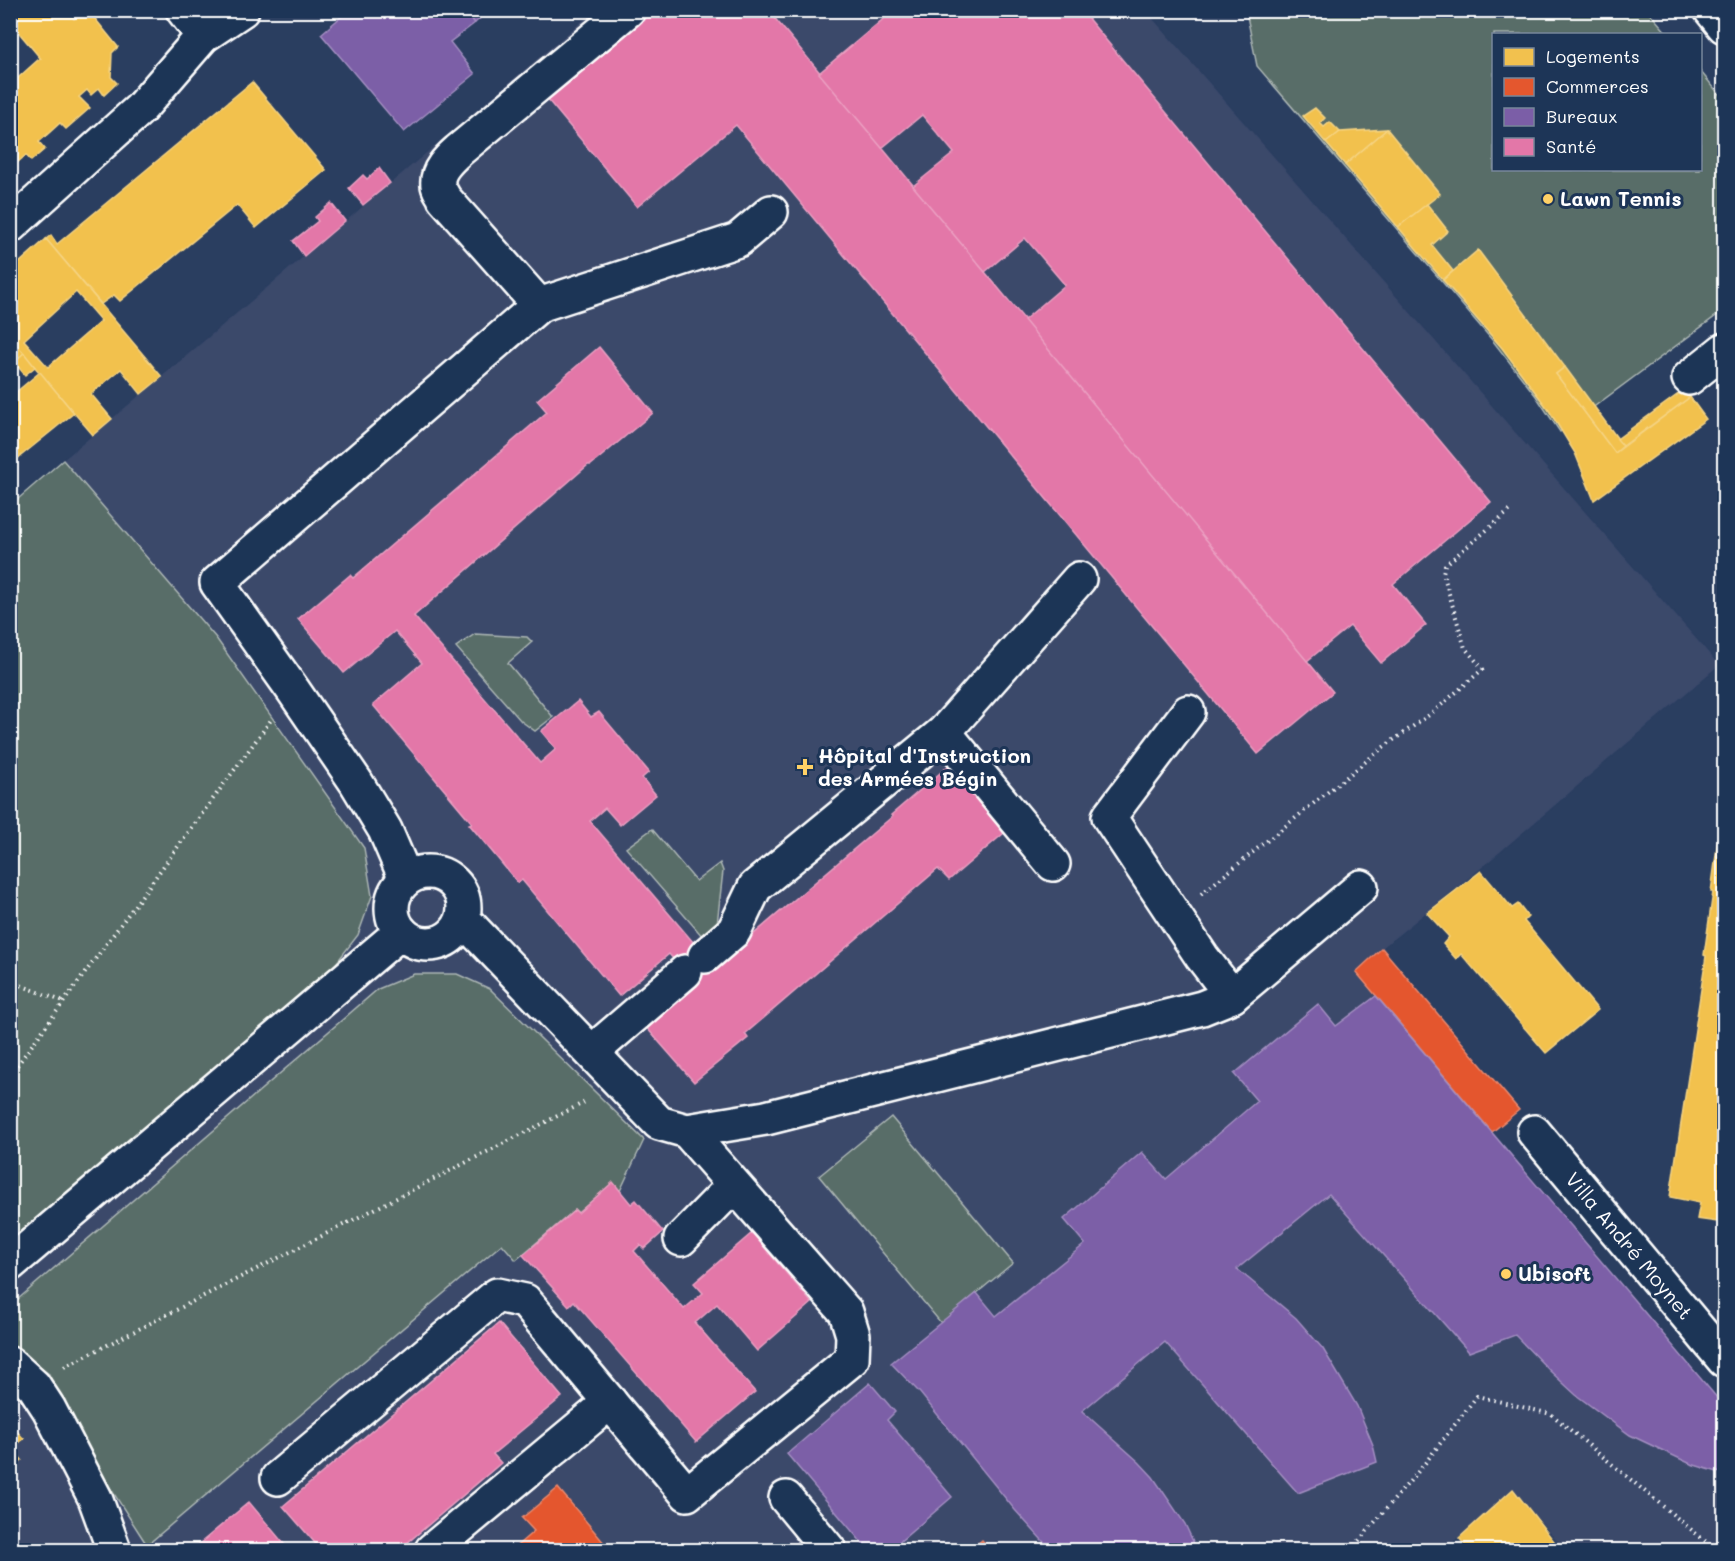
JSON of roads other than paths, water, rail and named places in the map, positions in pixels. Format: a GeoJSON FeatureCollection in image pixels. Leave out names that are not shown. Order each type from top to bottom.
{"type":"FeatureCollection","features":[{"type":"Feature","properties":{"kind":"street"},"geometry":{"type":"LineString","coordinates":[[183,10],[203,36]]}},
{"type":"Feature","properties":{"kind":"street"},"geometry":{"type":"LineString","coordinates":[[10,226],[140,108],[203,36],[242,10]]}},
{"type":"Feature","properties":{"kind":"street"},"geometry":{"type":"LineString","coordinates":[[538,305],[444,198],[438,185],[440,174],[447,161],[458,151],[628,10]]}},
{"type":"Feature","properties":{"kind":"street"},"geometry":{"type":"LineString","coordinates":[[1711,10],[1725,26]]}},
{"type":"Feature","properties":{"kind":"street"},"geometry":{"type":"LineString","coordinates":[[406,879],[384,830],[356,782],[217,583],[538,305],[738,240],[771,212]]}},
{"type":"Feature","properties":{"kind":"street"},"geometry":{"type":"LineString","coordinates":[[1689,378],[1725,350]]}},
{"type":"Feature","properties":{"kind":"street"},"geometry":{"type":"LineString","coordinates":[[591,1052],[734,931],[755,887],[944,732],[1079,579]]}},
{"type":"Feature","properties":{"kind":"street"},"geometry":{"type":"LineString","coordinates":[[1188,712],[1108,817],[1202,957],[1232,996]]}},
{"type":"Feature","properties":{"kind":"street"},"geometry":{"type":"LineString","coordinates":[[944,732],[1053,864]]}},
{"type":"Feature","properties":{"kind":"street"},"geometry":{"type":"LineString","coordinates":[[420,872],[435,872],[449,878],[460,889],[465,903],[463,919],[456,932],[443,942],[428,945],[413,941],[401,932],[393,919],[392,904],[396,890],[406,879],[420,872]]}},
{"type":"Feature","properties":{"kind":"street"},"geometry":{"type":"LineString","coordinates":[[463,919],[659,1123],[687,1131],[766,1118],[1202,1008],[1232,996],[1361,887]]}},
{"type":"Feature","properties":{"kind":"street"},"geometry":{"type":"LineString","coordinates":[[10,1264],[401,932]]}},
{"type":"Feature","properties":{"kind":"street"},"geometry":{"type":"LineString","coordinates":[[278,1478],[497,1295],[525,1301],[687,1494],[852,1359],[853,1335],[846,1312],[687,1131]]}},
{"type":"Feature","properties":{"kind":"street","name":"Villa André Moynet"},"geometry":{"type":"LineString","coordinates":[[1534,1132],[1725,1360]]}},
{"type":"Feature","properties":{"kind":"street"},"geometry":{"type":"LineString","coordinates":[[681,1239],[734,1185]]}},
{"type":"Feature","properties":{"kind":"street"},"geometry":{"type":"LineString","coordinates":[[10,1364],[34,1386],[49,1409],[94,1498],[114,1551]]}},
{"type":"Feature","properties":{"kind":"street"},"geometry":{"type":"LineString","coordinates":[[432,1551],[610,1402]]}},
{"type":"Feature","properties":{"kind":"street"},"geometry":{"type":"LineString","coordinates":[[786,1498],[829,1551]]}},
{"type":"Feature","properties":{"kind":"place","name":"Lawn Tennis"},"geometry":{"type":"Point","coordinates":[1548,199]}},
{"type":"Feature","properties":{"kind":"place","name":"Hôpital d'Instruction des Armées Bégin"},"geometry":{"type":"Point","coordinates":[805,767]}},
{"type":"Feature","properties":{"kind":"place","name":"Ubisoft"},"geometry":{"type":"Point","coordinates":[1506,1274]}}]}
